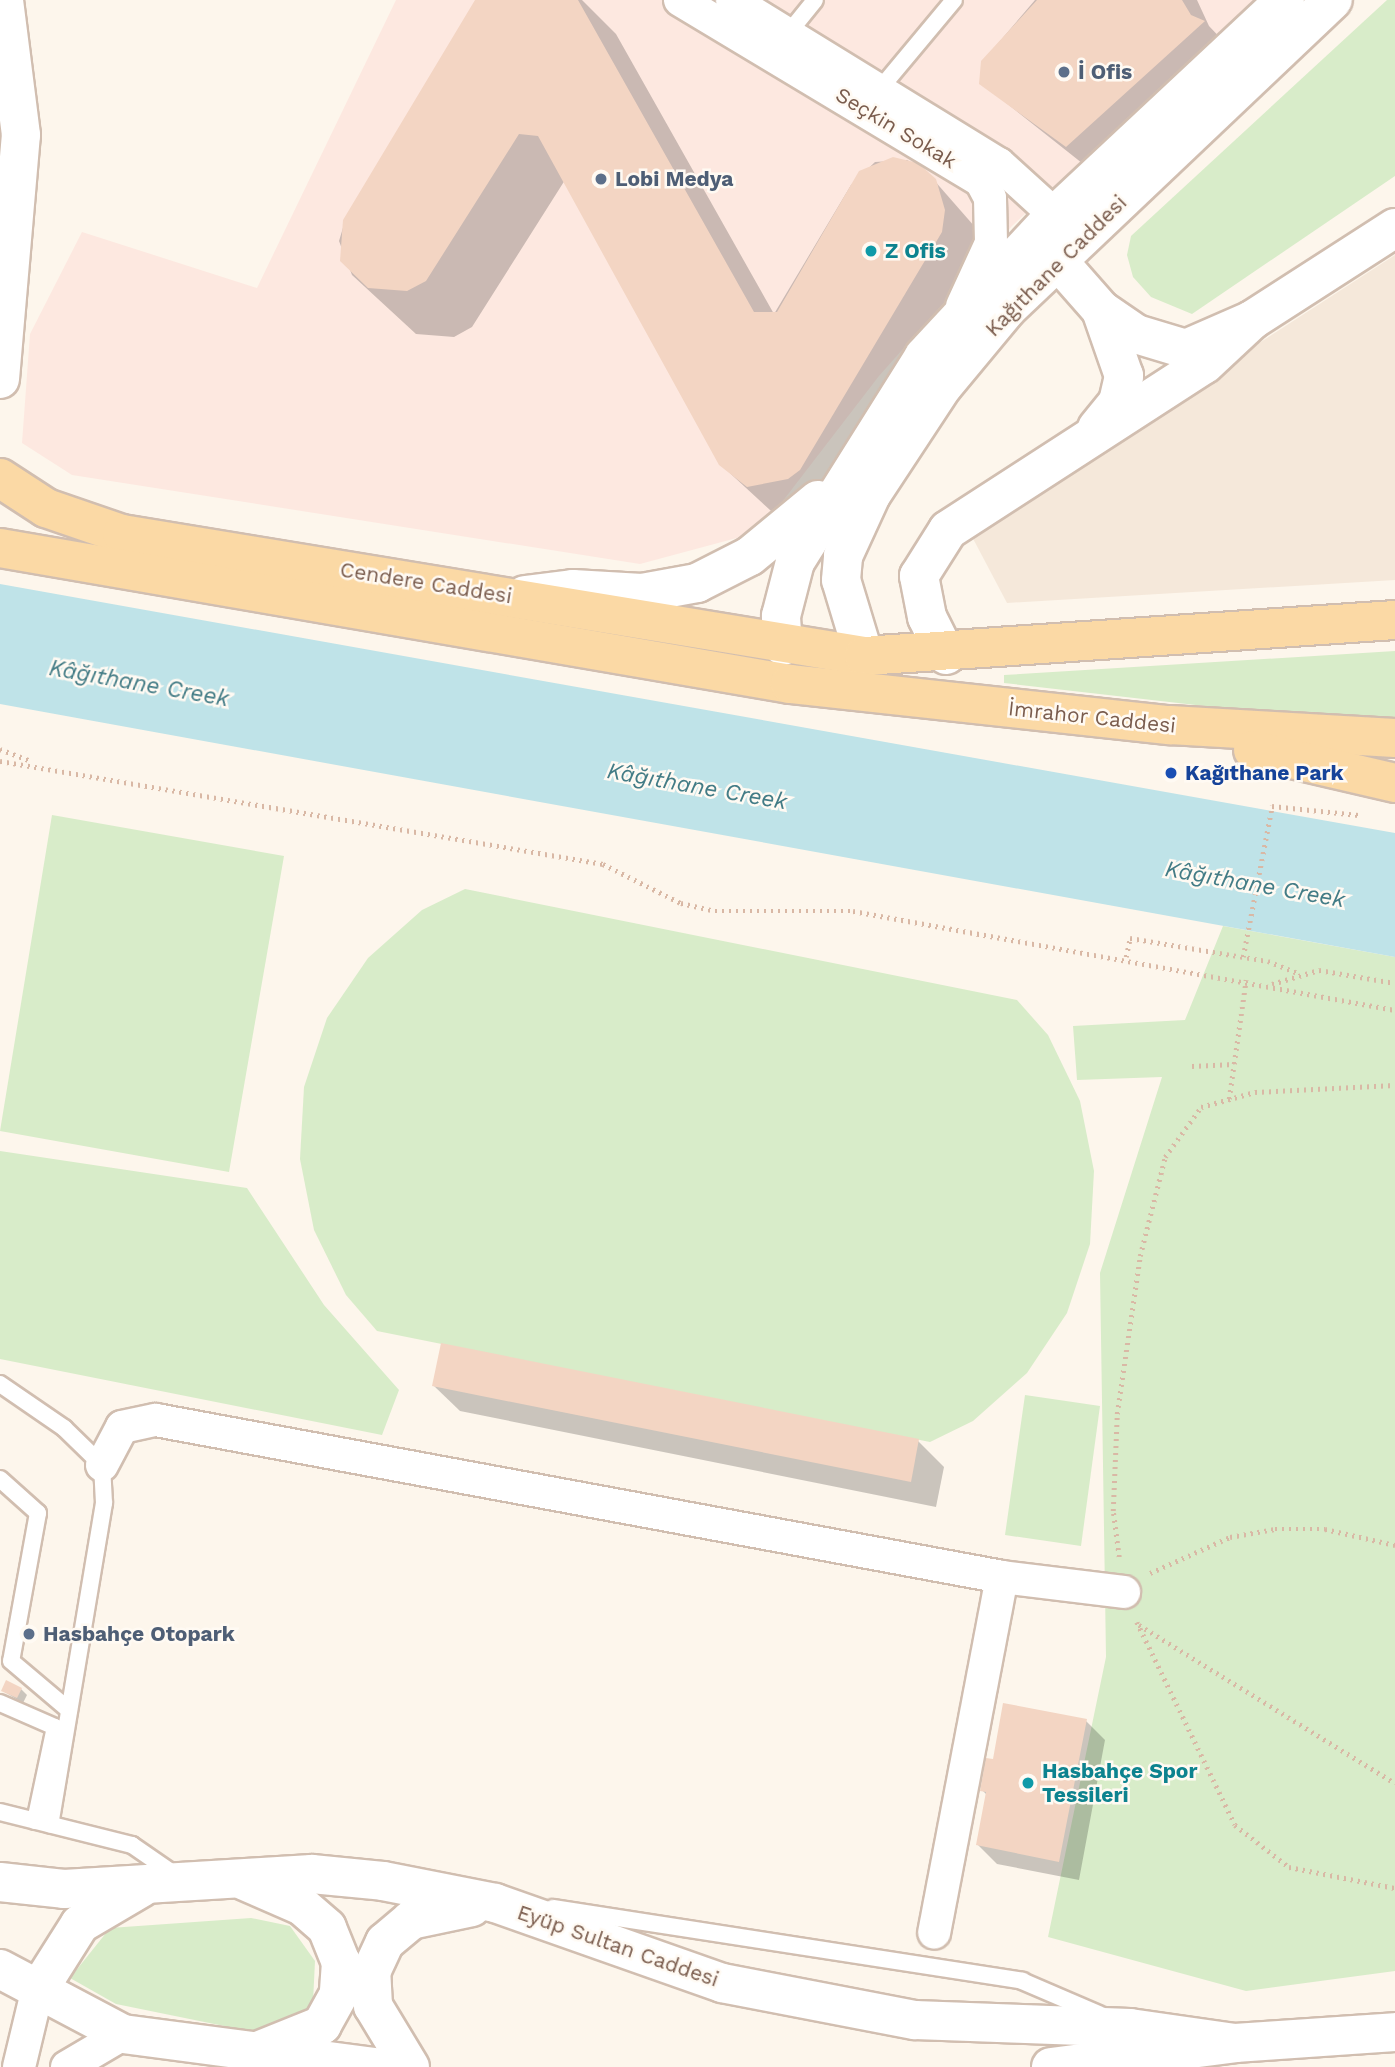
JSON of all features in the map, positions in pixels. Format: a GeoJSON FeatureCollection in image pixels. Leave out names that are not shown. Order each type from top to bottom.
{"type":"FeatureCollection","features":[{"type":"Feature","properties":{"kind":"main road"},"geometry":{"type":"LineString","coordinates":[[0,379],[20,135],[4,0]]}},
{"type":"Feature","properties":{"kind":"main road","name":"Kağıthane Caddesi"},"geometry":{"type":"LineString","coordinates":[[783,646],[786,584],[851,466],[924,356],[1055,215],[1285,0]]}},
{"type":"Feature","properties":{"kind":"main road","name":"Kağıthane Caddesi"},"geometry":{"type":"LineString","coordinates":[[864,656],[841,580],[852,532],[943,386],[1058,261],[1333,0]]}},
{"type":"Feature","properties":{"kind":"main road"},"geometry":{"type":"LineString","coordinates":[[1055,215],[1058,261],[1101,310],[1136,334],[1186,349],[1252,320],[1395,228]]}},
{"type":"Feature","properties":{"kind":"main road"},"geometry":{"type":"LineString","coordinates":[[1082,443],[1118,402],[1124,376],[1101,310]]}},
{"type":"Feature","properties":{"kind":"main road"},"geometry":{"type":"LineString","coordinates":[[946,655],[919,593],[925,558],[948,530],[1205,364],[1252,320]]}},
{"type":"Feature","properties":{"kind":"main road"},"geometry":{"type":"LineString","coordinates":[[517,597],[573,589],[642,593],[697,583],[776,537],[851,466]]}},
{"type":"Feature","properties":{"kind":"main road","name":"Cendere Caddesi"},"geometry":{"type":"LineString","coordinates":[[0,478],[46,508],[122,534],[517,597],[783,646],[864,656]]}},
{"type":"Feature","properties":{"kind":"main road","name":"Cendere Caddesi"},"geometry":{"type":"LineString","coordinates":[[0,548],[790,684]]}},
{"type":"Feature","properties":{"kind":"main road"},"geometry":{"type":"LineString","coordinates":[[864,656],[946,655],[1395,620]]}},
{"type":"Feature","properties":{"kind":"main road"},"geometry":{"type":"LineString","coordinates":[[783,646],[790,684]]}},
{"type":"Feature","properties":{"kind":"main road","name":"İmrahor Caddesi"},"geometry":{"type":"LineString","coordinates":[[790,684],[1170,725],[1395,738]]}},
{"type":"Feature","properties":{"kind":"main road"},"geometry":{"type":"LineString","coordinates":[[1170,725],[1395,783]]}},
{"type":"Feature","properties":{"kind":"main road"},"geometry":{"type":"LineString","coordinates":[[237,1877],[302,1906],[327,1928],[341,1962],[339,1994],[321,2025],[249,2053]]}},
{"type":"Feature","properties":{"kind":"main road","name":"Eyüp Sultan Caddesi"},"geometry":{"type":"LineString","coordinates":[[0,1882],[64,1889],[237,1877],[383,1881],[495,1903],[722,1983],[915,2020],[1130,2028],[1235,2043]]}},
{"type":"Feature","properties":{"kind":"main road"},"geometry":{"type":"LineString","coordinates":[[37,1992],[80,1924],[170,1880]]}},
{"type":"Feature","properties":{"kind":"main road"},"geometry":{"type":"LineString","coordinates":[[410,2067],[373,2006],[372,1972],[385,1942],[411,1920],[495,1903]]}},
{"type":"Feature","properties":{"kind":"main road"},"geometry":{"type":"LineString","coordinates":[[0,1969],[37,1992],[123,2034],[249,2053],[375,2067]]}},
{"type":"Feature","properties":{"kind":"main road","name":"Eyüp Sultan Caddesi"},"geometry":{"type":"LineString","coordinates":[[1051,2067],[1235,2043],[1395,2032]]}},
{"type":"Feature","properties":{"kind":"street","name":"Seçkin Sokak"},"geometry":{"type":"LineString","coordinates":[[680,0],[879,90],[999,164],[1055,215]]}},
{"type":"Feature","properties":{"kind":"street","name":"Seçkin Sokak"},"geometry":{"type":"LineString","coordinates":[[732,0],[780,45],[981,181],[990,198],[991,243],[954,323]]}},
{"type":"Feature","properties":{"kind":"street"},"geometry":{"type":"LineString","coordinates":[[102,1465],[122,1427],[156,1420],[1002,1577],[1123,1584]]}},
{"type":"Feature","properties":{"kind":"street"},"geometry":{"type":"LineString","coordinates":[[934,1933],[1002,1577]]}},
{"type":"Feature","properties":{"kind":"street"},"geometry":{"type":"LineString","coordinates":[[19,2067],[37,1992]]}},
{"type":"Feature","properties":{"kind":"street"},"geometry":{"type":"LineString","coordinates":[[67,2067],[123,2034]]}},
{"type":"Feature","properties":{"kind":"lane"},"geometry":{"type":"LineString","coordinates":[[780,45],[815,0]]}},
{"type":"Feature","properties":{"kind":"lane"},"geometry":{"type":"LineString","coordinates":[[879,90],[954,0]]}},
{"type":"Feature","properties":{"kind":"lane"},"geometry":{"type":"LineString","coordinates":[[0,1384],[64,1428],[102,1465],[104,1503],[69,1710],[43,1823]]}},
{"type":"Feature","properties":{"kind":"lane"},"geometry":{"type":"LineString","coordinates":[[0,1479],[38,1513],[11,1661],[69,1710]]}},
{"type":"Feature","properties":{"kind":"lane"},"geometry":{"type":"LineString","coordinates":[[0,1703],[55,1727],[43,1823]]}},
{"type":"Feature","properties":{"kind":"lane"},"geometry":{"type":"LineString","coordinates":[[0,1812],[132,1845],[170,1880]]}},
{"type":"Feature","properties":{"kind":"lane"},"geometry":{"type":"LineString","coordinates":[[495,1903],[626,1915],[1022,1981],[1130,2028]]}},
{"type":"Feature","properties":{"kind":"path"},"geometry":{"type":"LineString","coordinates":[[0,748],[33,762]]}},
{"type":"Feature","properties":{"kind":"path"},"geometry":{"type":"LineString","coordinates":[[0,761],[33,762],[603,864],[681,903],[715,911],[853,911],[1126,957],[1395,1010]]}},
{"type":"Feature","properties":{"kind":"path"},"geometry":{"type":"LineString","coordinates":[[1242,957],[1272,806],[1317,813]]}},
{"type":"Feature","properties":{"kind":"path"},"geometry":{"type":"LineString","coordinates":[[1126,957],[1130,938],[1242,957],[1297,973]]}},
{"type":"Feature","properties":{"kind":"path"},"geometry":{"type":"LineString","coordinates":[[1272,984],[1297,973],[1319,970],[1395,983]]}},
{"type":"Feature","properties":{"kind":"path"},"geometry":{"type":"LineString","coordinates":[[1229,1099],[1246,979]]}},
{"type":"Feature","properties":{"kind":"path"},"geometry":{"type":"LineString","coordinates":[[1192,1066],[1234,1064]]}},
{"type":"Feature","properties":{"kind":"path"},"geometry":{"type":"LineString","coordinates":[[1395,1086],[1229,1099],[1201,1107],[1166,1157],[1140,1256],[1118,1414],[1113,1511],[1123,1584],[1138,1625],[1235,1825],[1289,1867],[1395,1888]]}},
{"type":"Feature","properties":{"kind":"path"},"geometry":{"type":"LineString","coordinates":[[1123,1584],[1230,1538],[1275,1529],[1325,1529],[1395,1545]]}},
{"type":"Feature","properties":{"kind":"path"},"geometry":{"type":"LineString","coordinates":[[1138,1625],[1395,1783]]}},
{"type":"Feature","properties":{"kind":"shaded area"},"geometry":{"type":"Polygon","coordinates":[[[396,0],[1254,0],[1012,226],[879,376],[759,532],[640,564],[72,475],[22,443],[30,334],[82,232],[257,288],[396,0]]]}},
{"type":"Feature","properties":{"kind":"shaded area"},"geometry":{"type":"Polygon","coordinates":[[[1395,255],[1395,580],[1007,603],[969,531],[1395,255]]]}},
{"type":"Feature","properties":{"kind":"green space"},"geometry":{"type":"Polygon","coordinates":[[[1387,0],[1395,0],[1395,176],[1192,314],[1151,297],[1133,277],[1127,255],[1131,236],[1387,0]]]}},
{"type":"Feature","properties":{"kind":"green space"},"geometry":{"type":"Polygon","coordinates":[[[1395,651],[1395,718],[1257,712],[1004,683],[1004,675],[1395,651]]]}},
{"type":"Feature","properties":{"kind":"green space"},"geometry":{"type":"Polygon","coordinates":[[[52,815],[284,856],[229,1172],[0,1131],[52,815]]]}},
{"type":"Feature","properties":{"kind":"green space"},"geometry":{"type":"Polygon","coordinates":[[[465,889],[1017,1000],[1048,1035],[1080,1101],[1094,1171],[1090,1244],[1067,1313],[1027,1373],[973,1421],[930,1442],[377,1331],[346,1295],[314,1230],[300,1159],[304,1087],[327,1018],[368,958],[422,910],[465,889]]]}},
{"type":"Feature","properties":{"kind":"green space"},"geometry":{"type":"Polygon","coordinates":[[[1223,926],[1395,957],[1395,1971],[1246,1991],[1048,1937],[1106,1657],[1100,1273],[1162,1077],[1077,1080],[1073,1026],[1185,1020],[1223,926]]]}},
{"type":"Feature","properties":{"kind":"green space"},"geometry":{"type":"Polygon","coordinates":[[[0,1151],[247,1188],[324,1305],[399,1390],[382,1435],[0,1359],[0,1151]]]}},
{"type":"Feature","properties":{"kind":"green space"},"geometry":{"type":"Polygon","coordinates":[[[1025,1395],[1100,1406],[1081,1546],[1005,1535],[1025,1395]]]}},
{"type":"Feature","properties":{"kind":"green space"},"geometry":{"type":"Polygon","coordinates":[[[251,1918],[290,1926],[315,1961],[313,2002],[300,2016],[258,2033],[116,2004],[70,1978],[110,1928],[251,1918]]]}},
{"type":"Feature","properties":{"kind":"water","name":"Kâğıthane Creek"},"geometry":{"type":"Polygon","coordinates":[[[0,584],[1395,833],[1395,957],[0,704],[0,584]]]}},
{"type":"Feature","properties":{"kind":"building","name":"Z Ofis"},"geometry":{"type":"Polygon","coordinates":[[[475,0],[578,0],[754,312],[777,312],[859,171],[893,157],[918,163],[936,179],[945,210],[942,232],[800,470],[788,479],[747,487],[719,465],[538,136],[519,134],[426,281],[407,291],[368,288],[340,261],[343,220],[475,0]]]}},
{"type":"Feature","properties":{"kind":"building","name":"İ Ofis"},"geometry":{"type":"Polygon","coordinates":[[[1037,0],[1182,0],[1191,15],[1205,21],[1066,147],[979,84],[981,61],[1037,0]]]}},
{"type":"Feature","properties":{"kind":"building"},"geometry":{"type":"Polygon","coordinates":[[[441,1343],[919,1439],[911,1482],[432,1386],[441,1343]]]}},
{"type":"Feature","properties":{"kind":"building"},"geometry":{"type":"Polygon","coordinates":[[[6,1680],[22,1688],[17,1698],[1,1691],[6,1680]]]}},
{"type":"Feature","properties":{"kind":"building","name":"Hasbahçe Spor Tessileri"},"geometry":{"type":"Polygon","coordinates":[[[1003,1703],[1087,1719],[1059,1862],[976,1845],[986,1792],[980,1791],[986,1758],[993,1759],[1003,1703]]]}},
{"type":"Feature","properties":{"kind":"place","name":"İ Ofis"},"geometry":{"type":"Point","coordinates":[1064,72]}},
{"type":"Feature","properties":{"kind":"place","name":"Lobi Medya"},"geometry":{"type":"Point","coordinates":[601,179]}},
{"type":"Feature","properties":{"kind":"place","name":"Z Ofis"},"geometry":{"type":"Point","coordinates":[871,251]}},
{"type":"Feature","properties":{"kind":"place","name":"Kağıthane Park"},"geometry":{"type":"Point","coordinates":[1171,773]}},
{"type":"Feature","properties":{"kind":"place","name":"Hasbahçe Otopark"},"geometry":{"type":"Point","coordinates":[29,1634]}},
{"type":"Feature","properties":{"kind":"place","name":"Hasbahçe Spor Tessileri"},"geometry":{"type":"Point","coordinates":[1028,1783]}}]}
